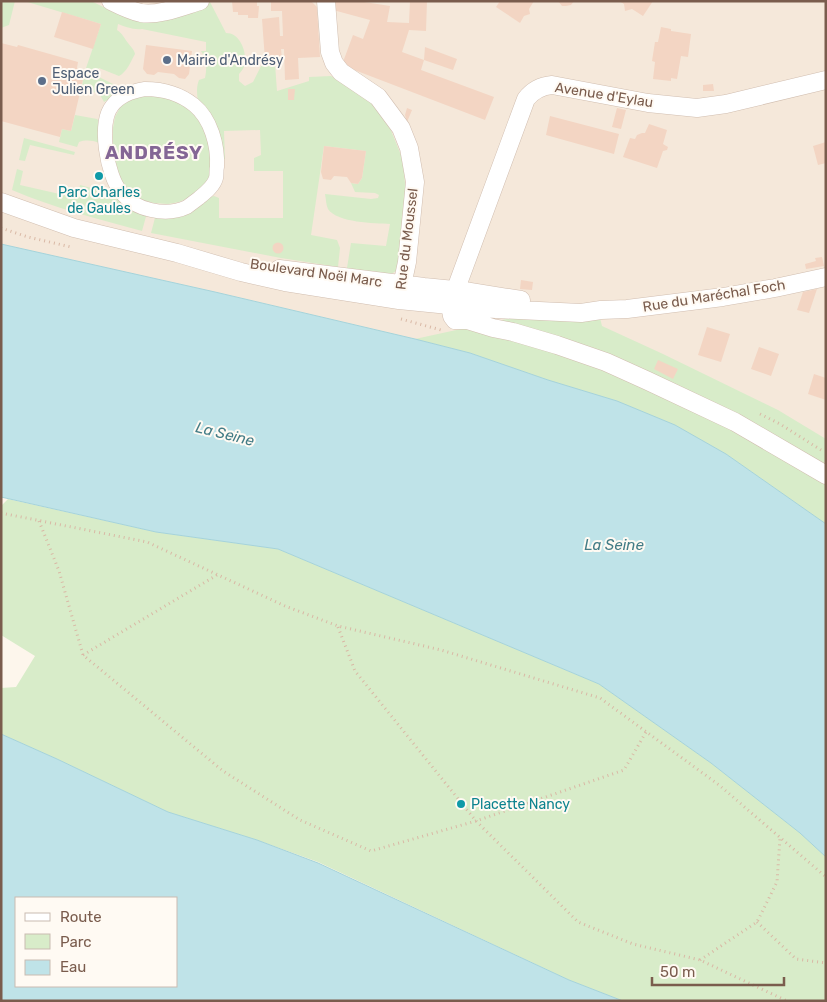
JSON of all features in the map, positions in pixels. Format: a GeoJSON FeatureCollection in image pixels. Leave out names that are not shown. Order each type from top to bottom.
{"type":"FeatureCollection","features":[{"type":"Feature","properties":{"kind":"street"},"geometry":{"type":"LineString","coordinates":[[111,1],[132,11],[157,13],[200,1]]}},
{"type":"Feature","properties":{"kind":"street","name":"Rue du Moussel"},"geometry":{"type":"LineString","coordinates":[[326,1],[330,52],[334,62],[341,72],[378,97],[401,128],[409,148],[415,182],[407,262],[401,292]]}},
{"type":"Feature","properties":{"kind":"street","name":"Avenue d'Eylau"},"geometry":{"type":"LineString","coordinates":[[458,308],[526,99],[538,88],[552,85],[648,103],[697,108],[726,104],[826,80]]}},
{"type":"Feature","properties":{"kind":"street"},"geometry":{"type":"LineString","coordinates":[[145,88],[177,94],[196,106],[209,123],[216,147],[217,160],[214,183],[201,197],[186,207],[172,211],[154,210],[128,200],[120,191],[113,179],[105,146],[107,118],[110,107],[127,94],[145,88]]}},
{"type":"Feature","properties":{"kind":"street","name":"Boulevard Noël Marc"},"geometry":{"type":"LineString","coordinates":[[1,202],[74,228],[177,253],[316,274],[401,292],[458,308]]}},
{"type":"Feature","properties":{"kind":"street","name":"Rue du Maréchal Foch"},"geometry":{"type":"LineString","coordinates":[[458,308],[581,313],[602,310],[627,310],[775,288],[826,277]]}},
{"type":"Feature","properties":{"kind":"street","name":"Rue du Maréchal Foch"},"geometry":{"type":"LineString","coordinates":[[458,308],[514,300],[602,310]]}},
{"type":"Feature","properties":{"kind":"street"},"geometry":{"type":"LineString","coordinates":[[458,308],[492,328],[513,332],[575,351],[606,362],[648,381],[735,422],[826,476]]}},
{"type":"Feature","properties":{"kind":"street"},"geometry":{"type":"LineString","coordinates":[[492,328],[491,317],[496,309]]}},
{"type":"Feature","properties":{"kind":"path"},"geometry":{"type":"LineString","coordinates":[[1,513],[147,542],[285,606],[338,626],[441,650],[600,698],[719,785],[826,877]]}},
{"type":"Feature","properties":{"kind":"path"},"geometry":{"type":"LineString","coordinates":[[39,520],[59,571],[83,656],[223,770],[300,820],[371,851],[476,822],[624,770],[646,732]]}},
{"type":"Feature","properties":{"kind":"path"},"geometry":{"type":"LineString","coordinates":[[83,656],[217,575]]}},
{"type":"Feature","properties":{"kind":"path"},"geometry":{"type":"LineString","coordinates":[[338,626],[355,671],[476,822],[578,922],[633,944],[700,960],[787,1001]]}},
{"type":"Feature","properties":{"kind":"path"},"geometry":{"type":"LineString","coordinates":[[700,960],[757,922],[777,882],[780,838]]}},
{"type":"Feature","properties":{"kind":"path"},"geometry":{"type":"LineString","coordinates":[[757,922],[796,959],[826,963]]}},
{"type":"Feature","properties":{"kind":"shaded area"},"geometry":{"type":"Polygon","coordinates":[[[1,1],[826,1],[826,524],[726,454],[470,353],[215,292],[1,244],[1,1]]]}},
{"type":"Feature","properties":{"kind":"green space"},"geometry":{"type":"Polygon","coordinates":[[[1,1],[15,1],[9,25],[1,28],[1,1]]]}},
{"type":"Feature","properties":{"kind":"green space"},"geometry":{"type":"Polygon","coordinates":[[[24,1],[91,1],[118,14],[161,19],[210,2],[226,33],[236,36],[242,45],[245,62],[239,74],[239,81],[245,86],[253,82],[261,66],[275,64],[277,91],[309,81],[309,77],[331,76],[371,103],[390,128],[403,160],[406,195],[398,270],[391,274],[347,268],[351,243],[386,246],[390,224],[348,220],[333,214],[327,206],[325,194],[371,199],[378,198],[379,195],[375,193],[355,192],[351,183],[358,184],[362,178],[366,151],[324,146],[311,235],[337,240],[340,248],[338,267],[151,233],[156,214],[214,196],[219,198],[219,218],[283,218],[283,171],[254,171],[254,158],[261,155],[260,130],[224,131],[225,159],[220,159],[198,102],[198,83],[199,80],[205,78],[206,74],[205,60],[201,51],[206,51],[206,42],[142,29],[133,29],[118,24],[117,30],[135,54],[127,69],[119,76],[99,68],[95,75],[115,85],[116,88],[108,100],[104,102],[99,93],[81,90],[85,71],[101,24],[24,1]]]}},
{"type":"Feature","properties":{"kind":"green space"},"geometry":{"type":"Polygon","coordinates":[[[165,95],[192,107],[211,143],[211,171],[208,183],[188,198],[168,204],[142,200],[131,194],[123,186],[112,154],[115,117],[122,104],[136,96],[165,95]]]}},
{"type":"Feature","properties":{"kind":"green space"},"geometry":{"type":"Polygon","coordinates":[[[75,115],[97,119],[101,123],[99,143],[84,141],[79,142],[77,147],[59,142],[62,129],[71,131],[75,115]]]}},
{"type":"Feature","properties":{"kind":"green space"},"geometry":{"type":"Polygon","coordinates":[[[24,138],[75,152],[74,155],[30,145],[25,161],[19,160],[24,138]]]}},
{"type":"Feature","properties":{"kind":"green space"},"geometry":{"type":"Polygon","coordinates":[[[17,169],[23,171],[20,185],[77,198],[80,185],[114,194],[147,213],[142,231],[60,208],[12,190],[17,169]]]}},
{"type":"Feature","properties":{"kind":"green space"},"geometry":{"type":"Polygon","coordinates":[[[516,317],[600,318],[602,326],[778,410],[826,439],[826,524],[726,454],[675,425],[617,401],[470,353],[415,339],[516,317]]]}},
{"type":"Feature","properties":{"kind":"green space"},"geometry":{"type":"Polygon","coordinates":[[[8,499],[156,532],[278,549],[599,684],[711,763],[800,833],[826,857],[826,1001],[623,1001],[569,980],[318,862],[257,840],[168,812],[1,734],[1,688],[16,687],[35,656],[1,635],[1,506],[8,499]]]}},
{"type":"Feature","properties":{"kind":"water","name":"La Seine"},"geometry":{"type":"Polygon","coordinates":[[[1,244],[215,292],[470,353],[617,401],[675,425],[726,454],[826,524],[826,857],[800,833],[711,763],[599,684],[278,549],[156,532],[1,497],[1,244]]]}},
{"type":"Feature","properties":{"kind":"water"},"geometry":{"type":"Polygon","coordinates":[[[1,734],[168,812],[257,840],[318,863],[569,980],[623,1001],[1,1001],[1,734]]]}},
{"type":"Feature","properties":{"kind":"building"},"geometry":{"type":"Polygon","coordinates":[[[232,1],[257,1],[257,6],[259,6],[258,18],[248,18],[248,15],[238,15],[238,12],[233,12],[232,1]]]}},
{"type":"Feature","properties":{"kind":"building"},"geometry":{"type":"Polygon","coordinates":[[[271,1],[311,1],[317,7],[320,57],[298,58],[299,79],[285,80],[284,49],[281,49],[282,59],[265,60],[262,19],[279,17],[280,36],[283,36],[282,11],[271,11],[271,1]]]}},
{"type":"Feature","properties":{"kind":"building"},"geometry":{"type":"Polygon","coordinates":[[[333,1],[358,1],[390,6],[387,22],[409,23],[410,1],[427,1],[426,31],[409,30],[402,52],[424,60],[421,70],[494,97],[485,120],[344,66],[343,62],[353,35],[363,39],[370,20],[333,10],[333,1]]]}},
{"type":"Feature","properties":{"kind":"building"},"geometry":{"type":"Polygon","coordinates":[[[500,1],[534,1],[529,9],[530,14],[524,16],[520,23],[496,7],[500,1]]]}},
{"type":"Feature","properties":{"kind":"building"},"geometry":{"type":"Polygon","coordinates":[[[558,1],[574,1],[571,5],[562,6],[558,1]]]}},
{"type":"Feature","properties":{"kind":"building"},"geometry":{"type":"Polygon","coordinates":[[[619,1],[653,1],[643,16],[632,9],[625,11],[624,4],[619,1]]]}},
{"type":"Feature","properties":{"kind":"building"},"geometry":{"type":"Polygon","coordinates":[[[62,12],[101,24],[93,49],[54,37],[62,12]]]}},
{"type":"Feature","properties":{"kind":"building"},"geometry":{"type":"Polygon","coordinates":[[[661,27],[671,29],[671,31],[691,34],[688,57],[681,56],[677,79],[671,78],[671,81],[653,79],[655,62],[652,61],[655,42],[658,42],[661,27]]]}},
{"type":"Feature","properties":{"kind":"building","name":"Espace Julien Green"},"geometry":{"type":"Polygon","coordinates":[[[1,43],[17,47],[18,45],[78,62],[77,68],[85,71],[71,131],[62,129],[60,137],[1,121],[1,43]]]}},
{"type":"Feature","properties":{"kind":"building","name":"Mairie d'Andrésy"},"geometry":{"type":"Polygon","coordinates":[[[146,45],[192,51],[189,74],[185,79],[179,78],[174,74],[158,72],[154,75],[147,74],[143,69],[146,45]]]}},
{"type":"Feature","properties":{"kind":"building"},"geometry":{"type":"Polygon","coordinates":[[[425,47],[457,59],[453,70],[424,60],[425,47]]]}},
{"type":"Feature","properties":{"kind":"building"},"geometry":{"type":"Polygon","coordinates":[[[713,84],[714,91],[703,91],[703,85],[713,84]]]}},
{"type":"Feature","properties":{"kind":"building"},"geometry":{"type":"Polygon","coordinates":[[[288,89],[295,89],[294,100],[288,100],[288,89]]]}},
{"type":"Feature","properties":{"kind":"building"},"geometry":{"type":"Polygon","coordinates":[[[407,108],[412,110],[407,122],[405,115],[407,108]]]}},
{"type":"Feature","properties":{"kind":"building"},"geometry":{"type":"Polygon","coordinates":[[[617,108],[626,110],[621,129],[612,127],[617,108]]]}},
{"type":"Feature","properties":{"kind":"building"},"geometry":{"type":"Polygon","coordinates":[[[550,116],[619,134],[614,154],[546,135],[550,116]]]}},
{"type":"Feature","properties":{"kind":"building"},"geometry":{"type":"Polygon","coordinates":[[[649,124],[667,130],[663,144],[668,147],[667,150],[663,151],[657,168],[623,157],[630,138],[635,139],[637,135],[645,133],[649,124]]]}},
{"type":"Feature","properties":{"kind":"building"},"geometry":{"type":"Polygon","coordinates":[[[826,142],[826,163],[818,165],[813,146],[826,142]]]}},
{"type":"Feature","properties":{"kind":"building"},"geometry":{"type":"Polygon","coordinates":[[[324,146],[366,151],[362,178],[358,184],[351,183],[347,177],[334,176],[331,180],[323,179],[321,172],[324,146]]]}},
{"type":"Feature","properties":{"kind":"building"},"geometry":{"type":"Polygon","coordinates":[[[276,243],[280,243],[283,248],[282,252],[276,253],[273,250],[273,246],[276,243]]]}},
{"type":"Feature","properties":{"kind":"building"},"geometry":{"type":"Polygon","coordinates":[[[822,257],[824,266],[806,269],[805,264],[816,261],[815,258],[822,257]]]}},
{"type":"Feature","properties":{"kind":"building"},"geometry":{"type":"Polygon","coordinates":[[[521,280],[533,282],[532,290],[520,289],[521,280]]]}},
{"type":"Feature","properties":{"kind":"building"},"geometry":{"type":"Polygon","coordinates":[[[817,289],[809,313],[797,310],[803,292],[817,289]]]}},
{"type":"Feature","properties":{"kind":"building"},"geometry":{"type":"Polygon","coordinates":[[[707,327],[730,334],[721,362],[698,355],[707,327]]]}},
{"type":"Feature","properties":{"kind":"building"},"geometry":{"type":"Polygon","coordinates":[[[759,347],[779,354],[771,376],[751,369],[759,347]]]}},
{"type":"Feature","properties":{"kind":"building"},"geometry":{"type":"Polygon","coordinates":[[[658,360],[678,369],[673,379],[654,369],[658,360]]]}},
{"type":"Feature","properties":{"kind":"building"},"geometry":{"type":"Polygon","coordinates":[[[814,374],[826,378],[826,400],[808,394],[814,374]]]}},
{"type":"Feature","properties":{"kind":"place","name":"Mairie d'Andrésy"},"geometry":{"type":"Point","coordinates":[167,60]}},
{"type":"Feature","properties":{"kind":"place","name":"Espace Julien Green"},"geometry":{"type":"Point","coordinates":[42,81]}},
{"type":"Feature","properties":{"kind":"place","name":"Parc Charles de Gaules"},"geometry":{"type":"Point","coordinates":[99,176]}},
{"type":"Feature","properties":{"kind":"place","name":"Placette Nancy"},"geometry":{"type":"Point","coordinates":[461,804]}},
{"type":"Feature","properties":{"kind":"district","name":"ANDRÉSY"},"geometry":{"type":"Point","coordinates":[154,152]}}]}
